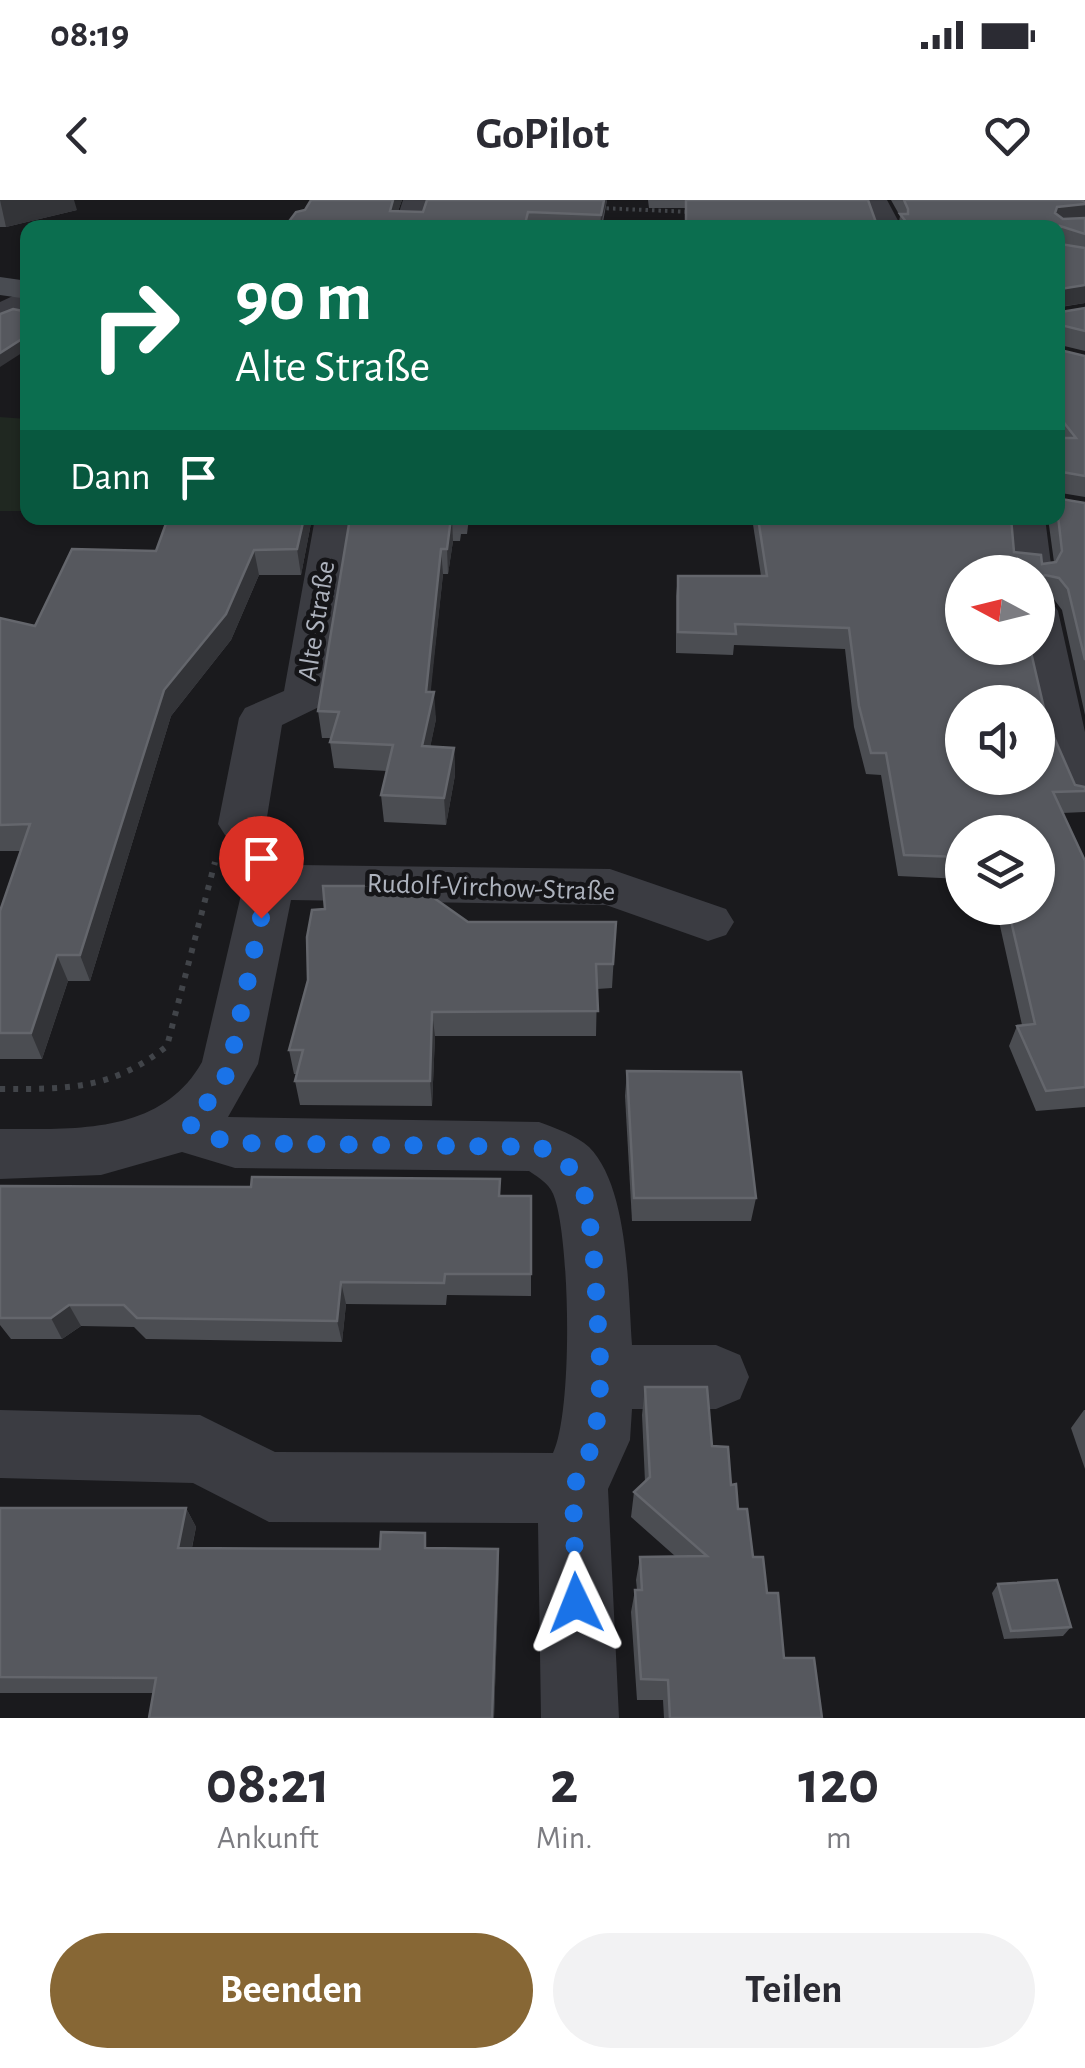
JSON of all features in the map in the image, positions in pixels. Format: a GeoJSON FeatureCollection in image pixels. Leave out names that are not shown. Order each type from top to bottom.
{"type":"FeatureCollection","features":[{"type":"Feature","properties":{"kind":"street","name":"Alte Straße"},"geometry":{"type":"LineString","coordinates":[[242,824],[261,718],[304,698],[333,525]]}},
{"type":"Feature","properties":{"kind":"street"},"geometry":{"type":"LineString","coordinates":[[1027,525],[1030,555]]}},
{"type":"Feature","properties":{"kind":"street"},"geometry":{"type":"LineString","coordinates":[[1046,665],[1064,746],[1085,792]]}},
{"type":"Feature","properties":{"kind":"street"},"geometry":{"type":"LineString","coordinates":[[0,1154],[87,1154],[134,1144],[188,1123],[221,1088],[230,1064],[277,846],[242,824]]}},
{"type":"Feature","properties":{"kind":"street","name":"Rudolf-Virchow-Straße"},"geometry":{"type":"LineString","coordinates":[[269,882],[610,887],[708,922]]}},
{"type":"Feature","properties":{"kind":"street"},"geometry":{"type":"LineString","coordinates":[[188,1123],[204,1135],[234,1143],[540,1147],[568,1165],[585,1196],[593,1243],[601,1376],[595,1440],[573,1488],[580,1718]]}},
{"type":"Feature","properties":{"kind":"street"},"geometry":{"type":"LineString","coordinates":[[601,1376],[716,1376]]}},
{"type":"Feature","properties":{"kind":"street"},"geometry":{"type":"LineString","coordinates":[[0,1444],[200,1450],[269,1487],[573,1488]]}},
{"type":"Feature","properties":{"kind":"path"},"geometry":{"type":"LineString","coordinates":[[594,208],[692,212]]}},
{"type":"Feature","properties":{"kind":"path"},"geometry":{"type":"LineString","coordinates":[[0,1089],[79,1089],[114,1082],[146,1065],[167,1046],[212,866],[242,824]]}},
{"type":"Feature","properties":{"kind":"shaded area"},"geometry":{"type":"Polygon","coordinates":[[[0,417],[20,418],[20,511],[0,511],[0,417]]]}},
{"type":"Feature","properties":{"kind":"building"},"geometry":{"type":"Polygon","coordinates":[[[311,200],[393,200],[390,211],[423,212],[427,200],[604,200],[601,215],[528,212],[526,220],[290,220],[296,212],[305,210],[311,200]]]}},
{"type":"Feature","properties":{"kind":"building"},"geometry":{"type":"Polygon","coordinates":[[[686,200],[868,200],[875,220],[686,220],[686,200]]]}},
{"type":"Feature","properties":{"kind":"building"},"geometry":{"type":"Polygon","coordinates":[[[904,200],[1081,200],[1085,204],[1057,207],[1055,213],[1063,219],[1085,218],[1085,234],[1065,228],[1065,220],[905,220],[900,214],[908,214],[904,200]]]}},
{"type":"Feature","properties":{"kind":"building"},"geometry":{"type":"Polygon","coordinates":[[[1065,245],[1085,248],[1085,285],[1065,288],[1065,245]]]}},
{"type":"Feature","properties":{"kind":"building"},"geometry":{"type":"Polygon","coordinates":[[[1085,308],[1085,331],[1065,326],[1065,311],[1085,308]]]}},
{"type":"Feature","properties":{"kind":"building"},"geometry":{"type":"Polygon","coordinates":[[[20,310],[20,340],[0,353],[0,314],[20,310]]]}},
{"type":"Feature","properties":{"kind":"building"},"geometry":{"type":"Polygon","coordinates":[[[1065,351],[1085,356],[1085,476],[1065,473],[1065,438],[1076,438],[1065,424],[1065,351]]]}},
{"type":"Feature","properties":{"kind":"building"},"geometry":{"type":"Polygon","coordinates":[[[1065,500],[1085,503],[1085,660],[1068,589],[1055,577],[1062,551],[1059,525],[1065,525],[1065,500]]]}},
{"type":"Feature","properties":{"kind":"building"},"geometry":{"type":"Polygon","coordinates":[[[165,525],[302,525],[297,549],[254,550],[226,614],[164,690],[80,955],[57,955],[31,1033],[0,1033],[0,911],[30,824],[0,825],[0,618],[35,626],[72,549],[156,551],[165,525]]]}},
{"type":"Feature","properties":{"kind":"building"},"geometry":{"type":"Polygon","coordinates":[[[349,525],[450,525],[447,549],[441,549],[426,692],[434,692],[422,746],[454,748],[444,798],[381,795],[393,745],[330,742],[339,712],[318,711],[349,525]]]}},
{"type":"Feature","properties":{"kind":"building"},"geometry":{"type":"Polygon","coordinates":[[[759,525],[1012,525],[1014,552],[1041,555],[945,555],[945,665],[1034,665],[1039,685],[945,685],[945,795],[1054,795],[1085,861],[1085,1087],[1046,1091],[1017,1026],[1035,1024],[1012,925],[1055,925],[1055,815],[945,815],[945,856],[904,855],[886,753],[871,753],[859,706],[849,628],[735,624],[736,634],[678,632],[678,576],[767,576],[759,525]]]}},
{"type":"Feature","properties":{"kind":"building"},"geometry":{"type":"Polygon","coordinates":[[[1055,739],[1075,785],[1085,787],[1085,791],[1055,792],[1055,739]]]}},
{"type":"Feature","properties":{"kind":"building"},"geometry":{"type":"Polygon","coordinates":[[[323,886],[417,886],[468,922],[616,922],[613,964],[596,964],[598,1011],[432,1012],[430,1081],[295,1081],[303,1050],[289,1050],[308,980],[307,937],[312,910],[325,909],[323,886]]]}},
{"type":"Feature","properties":{"kind":"building"},"geometry":{"type":"Polygon","coordinates":[[[627,1071],[741,1072],[756,1198],[634,1198],[627,1071]]]}},
{"type":"Feature","properties":{"kind":"building"},"geometry":{"type":"Polygon","coordinates":[[[252,1177],[500,1179],[499,1196],[531,1196],[531,1274],[445,1274],[444,1283],[341,1282],[337,1321],[137,1318],[124,1305],[69,1305],[51,1318],[0,1318],[0,1186],[251,1187],[252,1177]]]}},
{"type":"Feature","properties":{"kind":"building"},"geometry":{"type":"Polygon","coordinates":[[[645,1387],[707,1387],[712,1446],[728,1447],[731,1485],[736,1484],[738,1509],[747,1509],[753,1557],[763,1557],[767,1593],[778,1593],[784,1658],[814,1658],[822,1718],[670,1718],[668,1680],[641,1679],[635,1590],[642,1590],[640,1557],[707,1556],[634,1492],[650,1477],[645,1387]]]}},
{"type":"Feature","properties":{"kind":"building"},"geometry":{"type":"Polygon","coordinates":[[[0,1508],[186,1508],[178,1548],[380,1549],[381,1532],[425,1533],[425,1548],[498,1549],[492,1718],[149,1718],[156,1678],[0,1677],[0,1508]]]}},
{"type":"Feature","properties":{"kind":"building"},"geometry":{"type":"Polygon","coordinates":[[[1057,1580],[1071,1627],[1011,1631],[998,1584],[1057,1580]]]}},
{"type":"Feature","properties":{"kind":"route"},"geometry":{"type":"LineString","coordinates":[[261,918],[230,1064],[221,1088],[188,1123],[204,1135],[234,1143],[540,1147],[568,1165],[585,1196],[593,1243],[601,1376],[595,1440],[573,1488],[576,1603]]}}]}
